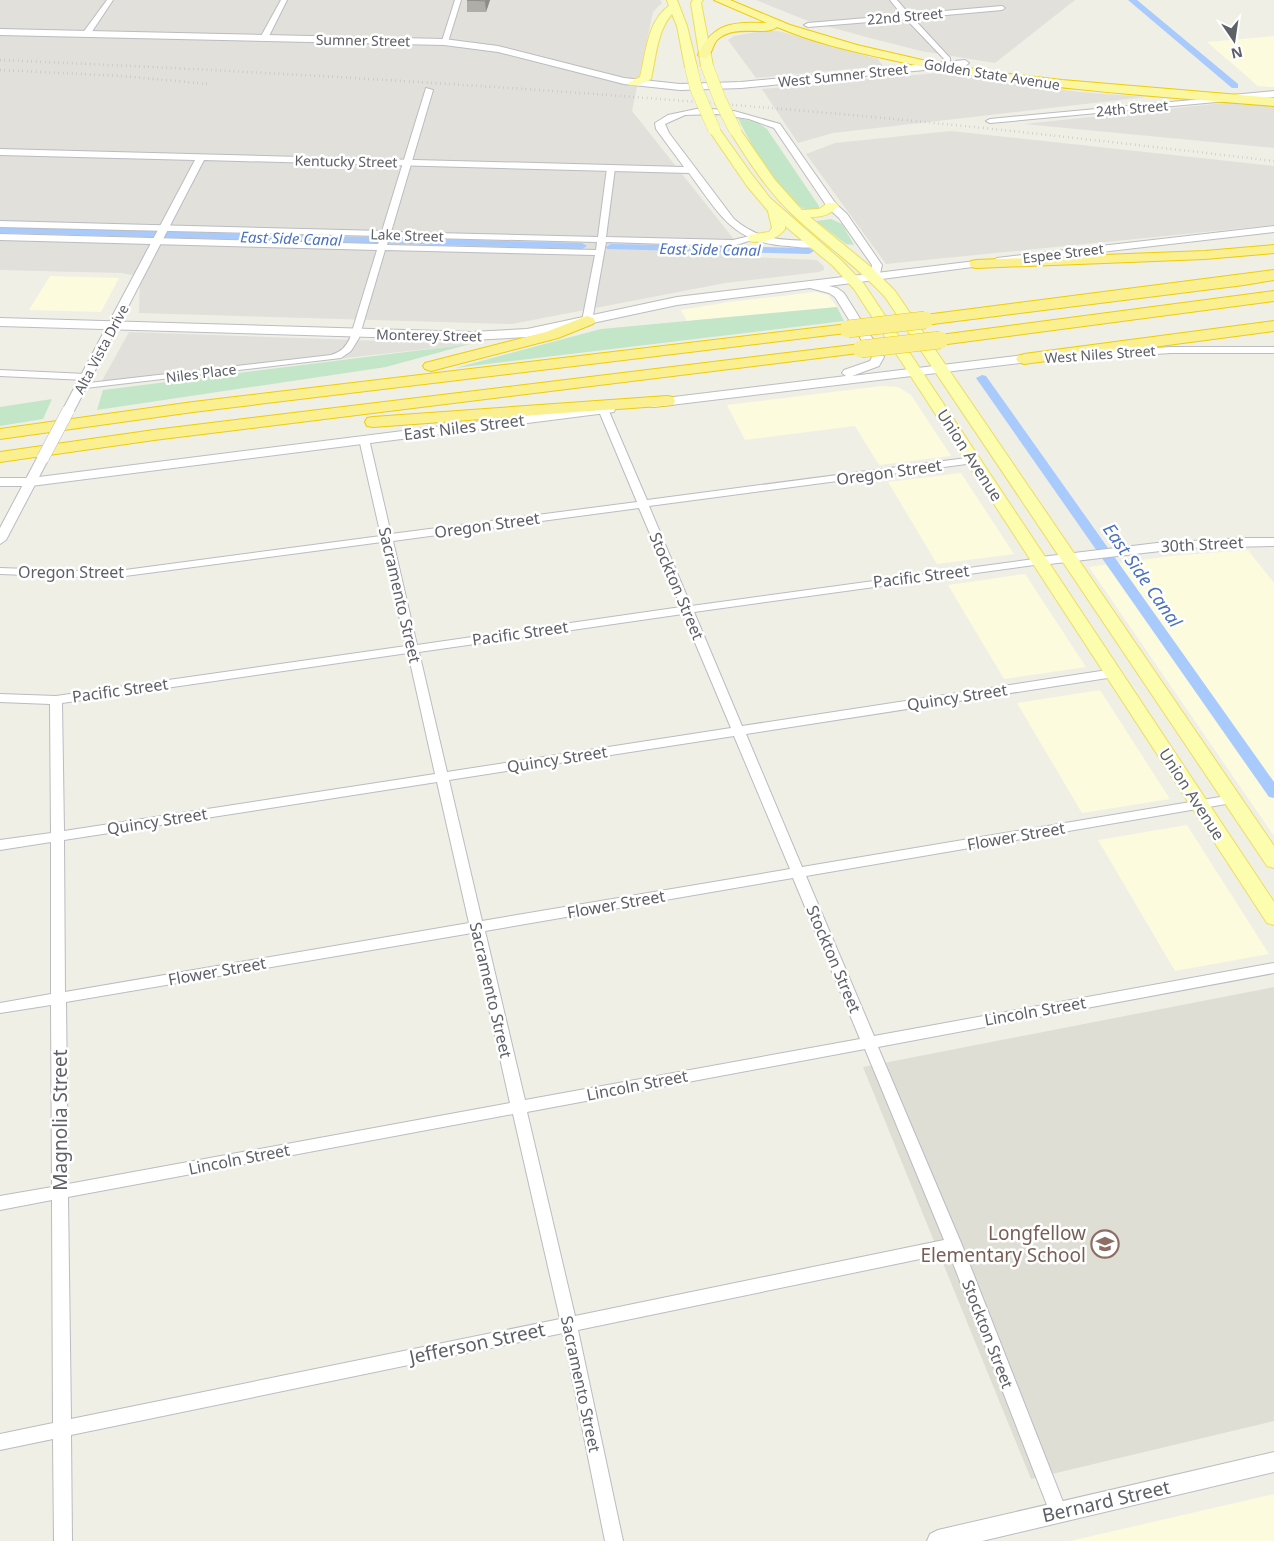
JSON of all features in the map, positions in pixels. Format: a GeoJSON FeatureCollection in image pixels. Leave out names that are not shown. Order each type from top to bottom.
{"type":"FeatureCollection","features":[{"type":"Feature","properties":{"kind":"highway","name":"Golden State Avenue"},"geometry":{"type":"LineString","coordinates":[[720,0],[794,30],[835,43],[932,66],[995,77],[1059,85],[1232,98],[1274,96]]}},
{"type":"Feature","properties":{"kind":"highway","name":"Golden State Avenue"},"geometry":{"type":"LineString","coordinates":[[744,0],[808,25],[873,44],[947,60],[1067,77],[1274,96]]}},
{"type":"Feature","properties":{"kind":"highway"},"geometry":{"type":"LineString","coordinates":[[706,60],[713,37],[730,30],[764,26],[794,30]]}},
{"type":"Feature","properties":{"kind":"highway"},"geometry":{"type":"LineString","coordinates":[[976,264],[1205,254],[1274,249]]}},
{"type":"Feature","properties":{"kind":"highway"},"geometry":{"type":"LineString","coordinates":[[1175,289],[1274,268]]}},
{"type":"Feature","properties":{"kind":"highway"},"geometry":{"type":"LineString","coordinates":[[0,434],[193,407],[925,320],[1175,289],[1274,274]]}},
{"type":"Feature","properties":{"kind":"highway"},"geometry":{"type":"LineString","coordinates":[[0,457],[154,435],[1103,320],[1274,296]]}},
{"type":"Feature","properties":{"kind":"highway"},"geometry":{"type":"LineString","coordinates":[[1103,320],[1159,320],[1274,308]]}},
{"type":"Feature","properties":{"kind":"highway"},"geometry":{"type":"LineString","coordinates":[[193,407],[407,371],[458,360],[552,335],[587,321]]}},
{"type":"Feature","properties":{"kind":"highway"},"geometry":{"type":"LineString","coordinates":[[1024,359],[1274,326]]}},
{"type":"Feature","properties":{"kind":"highway"},"geometry":{"type":"LineString","coordinates":[[154,435],[188,436],[667,401]]}},
{"type":"Feature","properties":{"kind":"main road","name":"Union Avenue"},"geometry":{"type":"LineString","coordinates":[[698,0],[696,3],[706,60],[720,100],[735,130],[759,169],[800,214],[875,276],[890,294],[974,460],[1274,918]]}},
{"type":"Feature","properties":{"kind":"main road","name":"Union Avenue"},"geometry":{"type":"LineString","coordinates":[[673,3],[682,26],[696,88],[714,129],[737,164],[774,208],[852,278],[928,370],[1068,558],[1274,861]]}},
{"type":"Feature","properties":{"kind":"main road"},"geometry":{"type":"LineString","coordinates":[[634,83],[645,79],[660,20],[673,3]]}},
{"type":"Feature","properties":{"kind":"main road"},"geometry":{"type":"LineString","coordinates":[[800,214],[822,214],[832,206]]}},
{"type":"Feature","properties":{"kind":"main road"},"geometry":{"type":"LineString","coordinates":[[754,238],[773,235],[779,229],[774,208]]}},
{"type":"Feature","properties":{"kind":"main road","name":"Espee Street"},"geometry":{"type":"LineString","coordinates":[[852,278],[976,264]]}},
{"type":"Feature","properties":{"kind":"main road","name":"Monterey Street"},"geometry":{"type":"LineString","coordinates":[[0,322],[500,336],[535,332],[677,301],[852,278]]}},
{"type":"Feature","properties":{"kind":"main road"},"geometry":{"type":"LineString","coordinates":[[768,289],[810,287],[832,290],[840,295],[854,316],[878,357],[876,363],[828,382]]}},
{"type":"Feature","properties":{"kind":"main road","name":"West Niles Street"},"geometry":{"type":"LineString","coordinates":[[928,370],[1024,359]]}},
{"type":"Feature","properties":{"kind":"main road","name":"East Niles Street"},"geometry":{"type":"LineString","coordinates":[[0,482],[30,482],[667,401],[928,370]]}},
{"type":"Feature","properties":{"kind":"street"},"geometry":{"type":"LineString","coordinates":[[86,34],[110,0]]}},
{"type":"Feature","properties":{"kind":"street"},"geometry":{"type":"LineString","coordinates":[[264,38],[284,0]]}},
{"type":"Feature","properties":{"kind":"street"},"geometry":{"type":"LineString","coordinates":[[444,42],[458,0]]}},
{"type":"Feature","properties":{"kind":"street"},"geometry":{"type":"LineString","coordinates":[[893,0],[947,60]]}},
{"type":"Feature","properties":{"kind":"street","name":"22nd Street"},"geometry":{"type":"LineString","coordinates":[[808,25],[1002,8]]}},
{"type":"Feature","properties":{"kind":"street","name":"Sumner Street"},"geometry":{"type":"LineString","coordinates":[[0,32],[444,42],[498,49],[588,74],[634,83],[680,87],[721,87]]}},
{"type":"Feature","properties":{"kind":"street","name":"West Sumner Street"},"geometry":{"type":"LineString","coordinates":[[721,87],[965,63]]}},
{"type":"Feature","properties":{"kind":"street"},"geometry":{"type":"LineString","coordinates":[[356,333],[429,90]]}},
{"type":"Feature","properties":{"kind":"street","name":"24th Street"},"geometry":{"type":"LineString","coordinates":[[990,121],[1232,98]]}},
{"type":"Feature","properties":{"kind":"street","name":"Union Avenue"},"geometry":{"type":"LineString","coordinates":[[692,170],[660,129],[660,123],[666,118],[690,111],[720,113],[762,120],[777,126],[832,206],[843,216],[877,265],[875,276]]}},
{"type":"Feature","properties":{"kind":"street","name":"Kentucky Street"},"geometry":{"type":"LineString","coordinates":[[0,153],[692,170]]}},
{"type":"Feature","properties":{"kind":"street","name":"Alta Vista Drive"},"geometry":{"type":"LineString","coordinates":[[0,540],[201,157]]}},
{"type":"Feature","properties":{"kind":"street"},"geometry":{"type":"LineString","coordinates":[[587,321],[602,240],[610,168]]}},
{"type":"Feature","properties":{"kind":"street"},"geometry":{"type":"LineString","coordinates":[[692,170],[730,221],[741,232],[762,242],[815,244]]}},
{"type":"Feature","properties":{"kind":"street","name":"Lake Street"},"geometry":{"type":"LineString","coordinates":[[0,224],[732,244],[754,238]]}},
{"type":"Feature","properties":{"kind":"street","name":"Espee Street"},"geometry":{"type":"LineString","coordinates":[[976,264],[1274,229]]}},
{"type":"Feature","properties":{"kind":"street","name":"Lake Street"},"geometry":{"type":"LineString","coordinates":[[0,237],[600,253]]}},
{"type":"Feature","properties":{"kind":"street","name":"Niles Place"},"geometry":{"type":"LineString","coordinates":[[0,373],[83,382],[332,358],[346,353],[350,349],[356,333]]}},
{"type":"Feature","properties":{"kind":"street","name":"West Niles Street"},"geometry":{"type":"LineString","coordinates":[[1024,359],[1171,350],[1274,350]]}},
{"type":"Feature","properties":{"kind":"street","name":"Stockton Street"},"geometry":{"type":"LineString","coordinates":[[603,409],[954,1245],[1058,1512]]}},
{"type":"Feature","properties":{"kind":"street","name":"Sacramento Street"},"geometry":{"type":"LineString","coordinates":[[364,439],[568,1324],[614,1541]]}},
{"type":"Feature","properties":{"kind":"street","name":"Oregon Street"},"geometry":{"type":"LineString","coordinates":[[0,571],[110,575],[974,460]]}},
{"type":"Feature","properties":{"kind":"street","name":"30th Street"},"geometry":{"type":"LineString","coordinates":[[1041,561],[1121,550],[1237,541],[1274,542]]}},
{"type":"Feature","properties":{"kind":"street","name":"Pacific Street"},"geometry":{"type":"LineString","coordinates":[[0,698],[56,700],[687,609],[1041,561]]}},
{"type":"Feature","properties":{"kind":"street","name":"Quincy Street"},"geometry":{"type":"LineString","coordinates":[[0,845],[1114,673]]}},
{"type":"Feature","properties":{"kind":"street","name":"Magnolia Street"},"geometry":{"type":"LineString","coordinates":[[56,700],[63,1541]]}},
{"type":"Feature","properties":{"kind":"street","name":"Flower Street"},"geometry":{"type":"LineString","coordinates":[[0,1008],[1232,799]]}},
{"type":"Feature","properties":{"kind":"street","name":"Lincoln Street"},"geometry":{"type":"LineString","coordinates":[[0,1203],[1274,968]]}},
{"type":"Feature","properties":{"kind":"street","name":"Jefferson Street"},"geometry":{"type":"LineString","coordinates":[[0,1442],[954,1245]]}},
{"type":"Feature","properties":{"kind":"street","name":"Bernard Street"},"geometry":{"type":"LineString","coordinates":[[938,1541],[1274,1462]]}},
{"type":"Feature","properties":{"kind":"shaded area"},"geometry":{"type":"Polygon","coordinates":[[[0,0],[660,0],[662,3],[653,12],[632,111],[748,257],[817,260],[824,267],[824,270],[725,283],[512,324],[139,313],[140,277],[122,273],[0,270],[0,0]]]}},
{"type":"Feature","properties":{"kind":"shaded area"},"geometry":{"type":"Polygon","coordinates":[[[756,0],[1075,0],[995,63],[921,51],[866,37],[808,21],[756,0]]]}},
{"type":"Feature","properties":{"kind":"shaded area"},"geometry":{"type":"Polygon","coordinates":[[[763,31],[778,31],[878,59],[883,66],[756,78],[728,40],[734,36],[763,31]]]}},
{"type":"Feature","properties":{"kind":"shaded area"},"geometry":{"type":"Polygon","coordinates":[[[1274,36],[1274,87],[1258,86],[1207,42],[1274,36]]]}},
{"type":"Feature","properties":{"kind":"shaded area"},"geometry":{"type":"Polygon","coordinates":[[[936,73],[1080,92],[1145,97],[833,133],[798,143],[762,89],[936,73]]]}},
{"type":"Feature","properties":{"kind":"shaded area"},"geometry":{"type":"Polygon","coordinates":[[[1232,102],[1274,105],[1274,148],[1024,124],[1232,102]]]}},
{"type":"Feature","properties":{"kind":"shaded area"},"geometry":{"type":"Polygon","coordinates":[[[951,131],[1274,166],[1274,225],[886,264],[806,154],[835,143],[951,131]]]}},
{"type":"Feature","properties":{"kind":"shaded area"},"geometry":{"type":"Polygon","coordinates":[[[50,276],[119,278],[101,312],[29,310],[50,276]]]}},
{"type":"Feature","properties":{"kind":"shaded area"},"geometry":{"type":"Polygon","coordinates":[[[816,292],[828,295],[837,307],[687,321],[681,310],[729,302],[816,292]]]}},
{"type":"Feature","properties":{"kind":"shaded area"},"geometry":{"type":"Polygon","coordinates":[[[129,332],[470,344],[99,386],[129,332]]]}},
{"type":"Feature","properties":{"kind":"shaded area"},"geometry":{"type":"Polygon","coordinates":[[[882,386],[898,387],[911,395],[951,456],[879,465],[855,426],[745,440],[727,405],[882,386]]]}},
{"type":"Feature","properties":{"kind":"shaded area"},"geometry":{"type":"Polygon","coordinates":[[[961,473],[1014,554],[937,564],[888,482],[961,473]]]}},
{"type":"Feature","properties":{"kind":"shaded area"},"geometry":{"type":"Polygon","coordinates":[[[1248,550],[1274,583],[1274,836],[1089,567],[1171,556],[1248,550]]]}},
{"type":"Feature","properties":{"kind":"shaded area"},"geometry":{"type":"Polygon","coordinates":[[[1025,574],[1086,667],[1004,679],[948,585],[1025,574]]]}},
{"type":"Feature","properties":{"kind":"shaded area"},"geometry":{"type":"Polygon","coordinates":[[[1100,690],[1170,799],[1082,813],[1017,703],[1100,690]]]}},
{"type":"Feature","properties":{"kind":"shaded area"},"geometry":{"type":"Polygon","coordinates":[[[1187,825],[1269,954],[1175,971],[1098,840],[1187,825]]]}},
{"type":"Feature","properties":{"kind":"shaded area","name":"Longfellow Elementary School"},"geometry":{"type":"Polygon","coordinates":[[[1274,987],[1274,1421],[1031,1479],[863,1067],[1274,987]]]}},
{"type":"Feature","properties":{"kind":"shaded area"},"geometry":{"type":"Polygon","coordinates":[[[1274,1494],[1274,1541],[1070,1541],[1274,1494]]]}},
{"type":"Feature","properties":{"kind":"green space"},"geometry":{"type":"Polygon","coordinates":[[[738,118],[757,122],[767,129],[819,206],[819,209],[806,210],[785,193],[766,169],[738,118]]]}},
{"type":"Feature","properties":{"kind":"green space"},"geometry":{"type":"Polygon","coordinates":[[[831,219],[842,224],[854,245],[846,244],[816,221],[831,219]]]}},
{"type":"Feature","properties":{"kind":"green space"},"geometry":{"type":"Polygon","coordinates":[[[837,307],[844,321],[455,368],[601,329],[837,307]]]}},
{"type":"Feature","properties":{"kind":"green space"},"geometry":{"type":"Polygon","coordinates":[[[470,344],[386,367],[97,410],[103,390],[470,344]]]}},
{"type":"Feature","properties":{"kind":"green space"},"geometry":{"type":"Polygon","coordinates":[[[52,399],[43,419],[0,426],[0,407],[52,399]]]}},
{"type":"Feature","properties":{"kind":"waterway"},"geometry":{"type":"LineString","coordinates":[[1132,0],[1235,86]]}},
{"type":"Feature","properties":{"kind":"waterway","name":"East Side Canal"},"geometry":{"type":"LineString","coordinates":[[0,230],[582,246]]}},
{"type":"Feature","properties":{"kind":"waterway","name":"East Side Canal"},"geometry":{"type":"LineString","coordinates":[[611,247],[809,251]]}},
{"type":"Feature","properties":{"kind":"waterway","name":"East Side Canal"},"geometry":{"type":"LineString","coordinates":[[982,378],[1274,793]]}},
{"type":"Feature","properties":{"kind":"railway"},"geometry":{"type":"LineString","coordinates":[[0,60],[420,82],[735,105],[949,124],[1274,161]]}},
{"type":"Feature","properties":{"kind":"railway"},"geometry":{"type":"LineString","coordinates":[[0,70],[122,76],[208,84]]}},
{"type":"Feature","properties":{"kind":"place","name":"Longfellow Elementary School"},"geometry":{"type":"Point","coordinates":[1105,1244]}}]}
